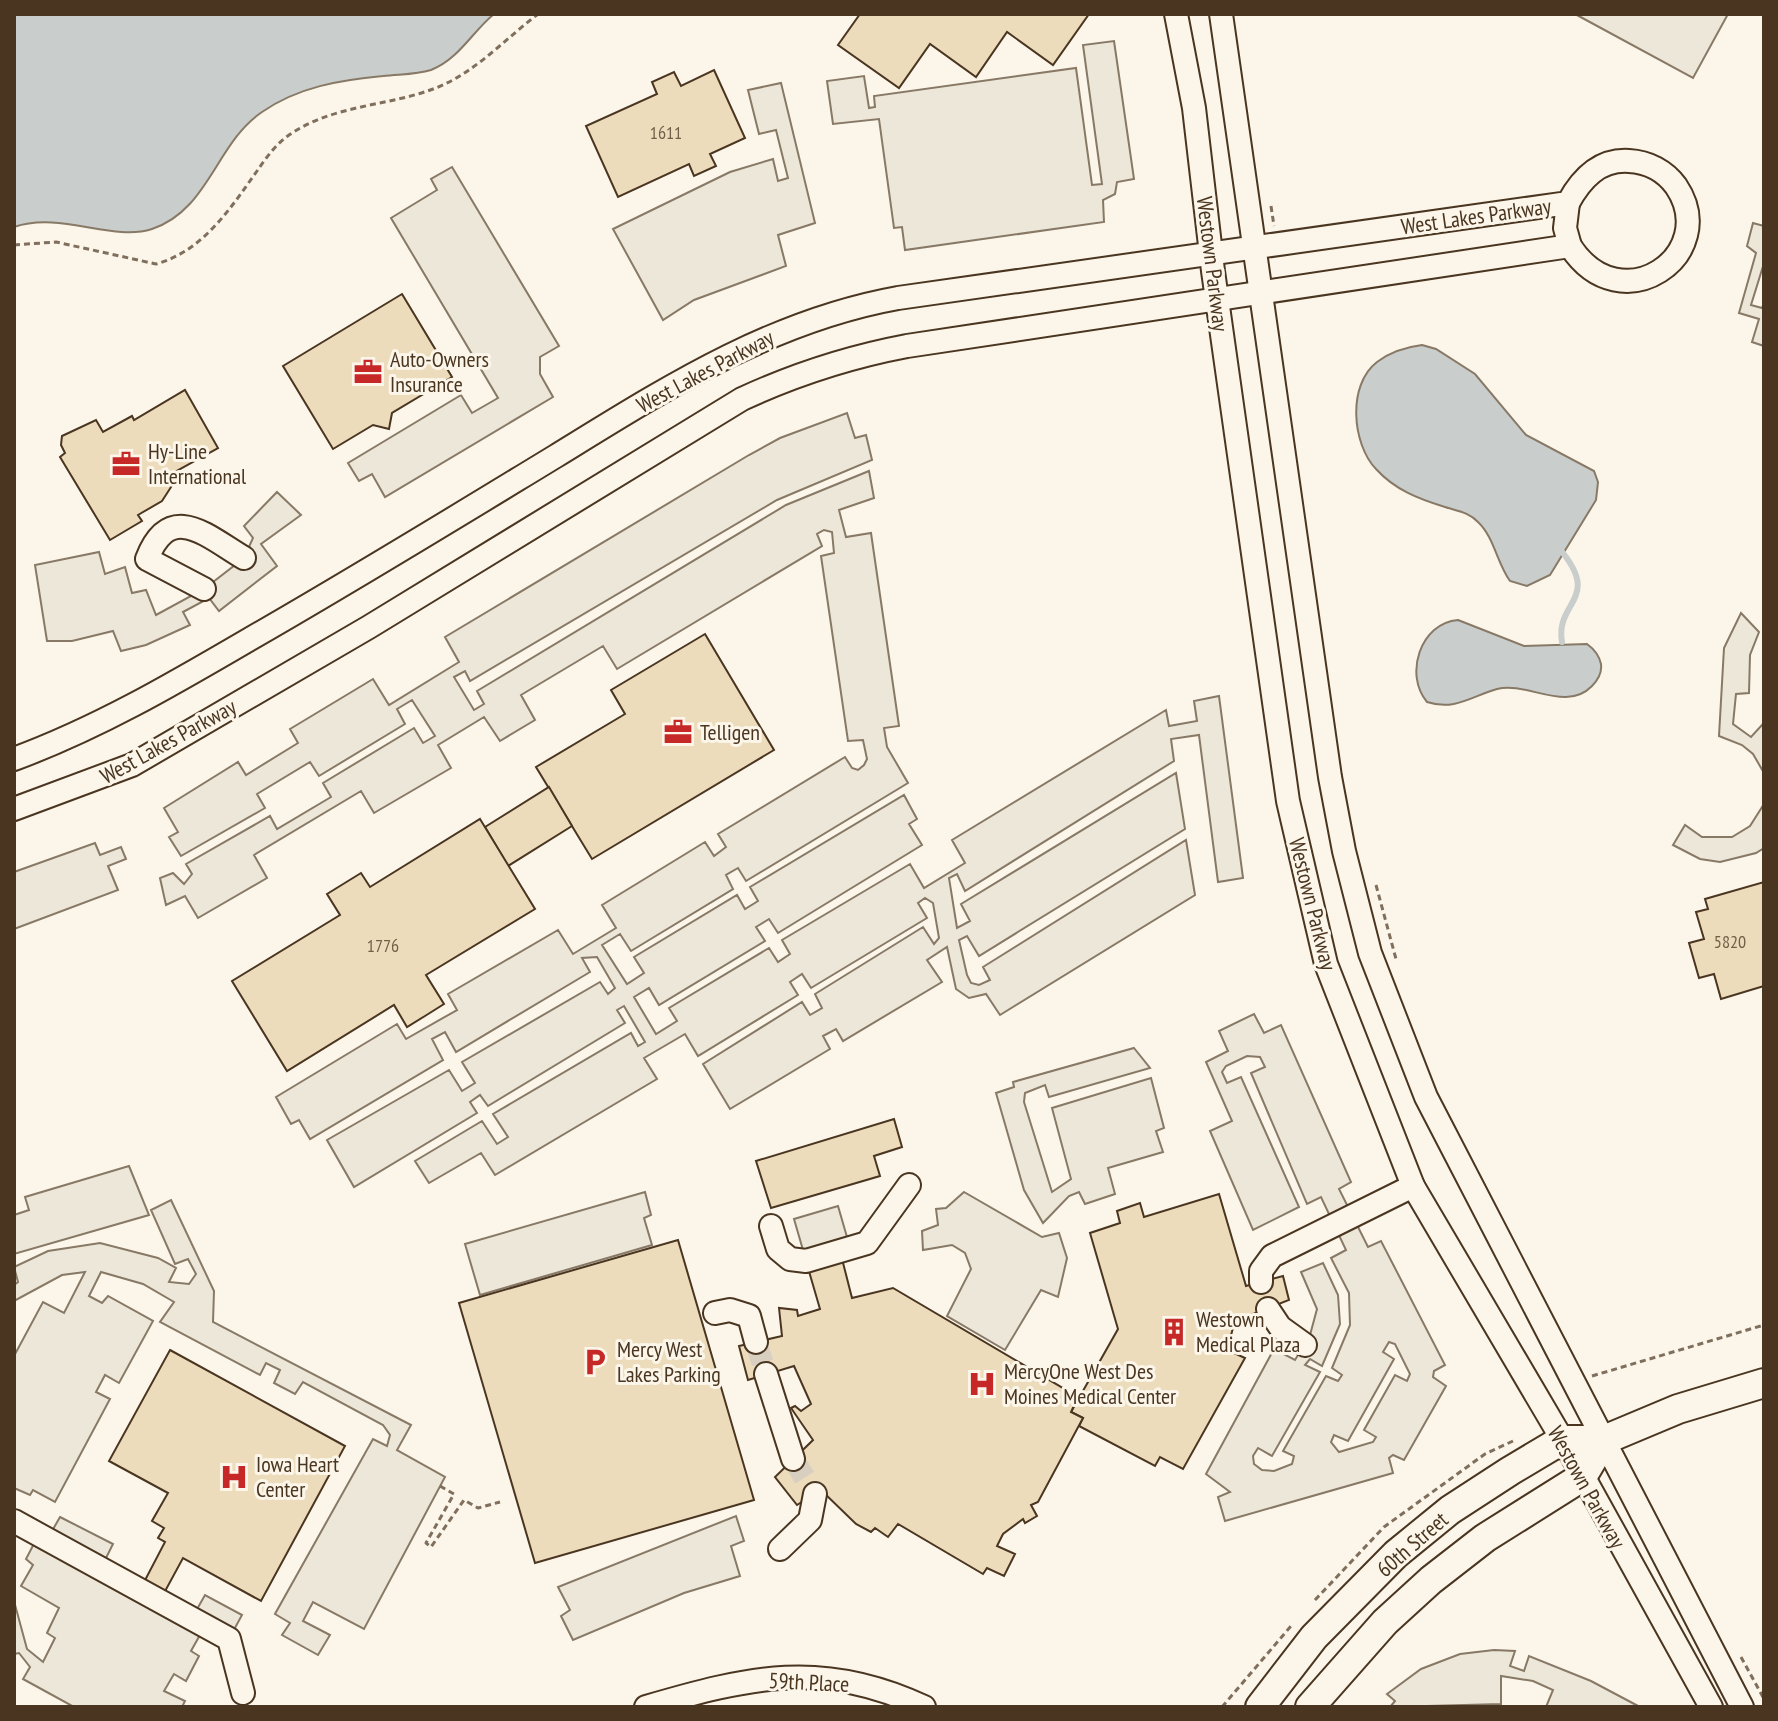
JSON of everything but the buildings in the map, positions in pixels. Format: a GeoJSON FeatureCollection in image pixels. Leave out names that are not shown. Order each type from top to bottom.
{"type":"FeatureCollection","features":[{"type":"Feature","properties":{"kind":"main road"},"geometry":{"type":"LineString","coordinates":[[1562,1440],[1604,1440],[1678,1409],[1764,1383]]}},
{"type":"Feature","properties":{"kind":"main road","name":"60th Street"},"geometry":{"type":"LineString","coordinates":[[1260,1707],[1314,1637],[1396,1554],[1450,1510],[1562,1440]]}},
{"type":"Feature","properties":{"kind":"main road","name":"60th Street"},"geometry":{"type":"LineString","coordinates":[[1310,1707],[1375,1633],[1431,1580],[1485,1538],[1582,1477],[1604,1440]]}},
{"type":"Feature","properties":{"kind":"street","name":"Westown Parkway"},"geometry":{"type":"LineString","coordinates":[[1176,14],[1194,108],[1217,299],[1288,801],[1316,930],[1364,1068],[1413,1186],[1562,1440],[1711,1707]]}},
{"type":"Feature","properties":{"kind":"street","name":"Westown Parkway"},"geometry":{"type":"LineString","coordinates":[[1221,14],[1264,293],[1330,777],[1344,851],[1370,953],[1426,1097],[1742,1707]]}},
{"type":"Feature","properties":{"kind":"street","name":"West Lakes Parkway"},"geometry":{"type":"LineString","coordinates":[[14,759],[110,720],[344,585],[690,374],[745,346],[851,306],[1568,203],[1579,182],[1596,168],[1621,160],[1654,167],[1674,183],[1681,195],[1687,223],[1677,255],[1657,274],[1642,280],[1618,281],[1594,273],[1570,246],[907,346],[860,355],[793,375],[742,399],[369,627],[132,765],[14,809]]}},
{"type":"Feature","properties":{"kind":"street"},"geometry":{"type":"LineString","coordinates":[[1568,203],[1565,228],[1570,246]]}},
{"type":"Feature","properties":{"kind":"street"},"geometry":{"type":"LineString","coordinates":[[204,589],[147,559],[163,532],[177,526],[192,526],[244,558]]}},
{"type":"Feature","properties":{"kind":"street"},"geometry":{"type":"LineString","coordinates":[[771,1226],[778,1249],[790,1259],[806,1261],[867,1243],[909,1185]]}},
{"type":"Feature","properties":{"kind":"street"},"geometry":{"type":"LineString","coordinates":[[1261,1282],[1261,1271],[1272,1256],[1413,1186]]}},
{"type":"Feature","properties":{"kind":"street"},"geometry":{"type":"LineString","coordinates":[[1268,1309],[1280,1327],[1305,1345]]}},
{"type":"Feature","properties":{"kind":"street"},"geometry":{"type":"LineString","coordinates":[[715,1313],[730,1310],[749,1316],[756,1342]]}},
{"type":"Feature","properties":{"kind":"street"},"geometry":{"type":"LineString","coordinates":[[766,1374],[793,1459]]}},
{"type":"Feature","properties":{"kind":"street"},"geometry":{"type":"LineString","coordinates":[[780,1549],[810,1520],[815,1494]]}},
{"type":"Feature","properties":{"kind":"street"},"geometry":{"type":"LineString","coordinates":[[14,1521],[229,1639],[243,1693]]}},
{"type":"Feature","properties":{"kind":"street","name":"59th Place"},"geometry":{"type":"LineString","coordinates":[[646,1707],[711,1688],[787,1676],[866,1685],[924,1707]]}},
{"type":"Feature","properties":{"kind":"path"},"geometry":{"type":"LineString","coordinates":[[14,245],[56,242],[156,264],[178,257],[212,230],[278,144],[289,135],[322,118],[361,105],[448,83],[538,14]]}},
{"type":"Feature","properties":{"kind":"path"},"geometry":{"type":"LineString","coordinates":[[1375,883],[1396,960]]}},
{"type":"Feature","properties":{"kind":"path"},"geometry":{"type":"LineString","coordinates":[[1592,1376],[1764,1325]]}},
{"type":"Feature","properties":{"kind":"path"},"geometry":{"type":"LineString","coordinates":[[440,1486],[478,1508],[500,1502]]}},
{"type":"Feature","properties":{"kind":"path"},"geometry":{"type":"LineString","coordinates":[[454,1494],[426,1543],[431,1547],[464,1500]]}},
{"type":"Feature","properties":{"kind":"shaded area"},"geometry":{"type":"Polygon","coordinates":[[[14,14],[494,14],[450,59],[431,70],[335,83],[276,103],[246,125],[187,207],[171,220],[152,229],[120,232],[50,222],[14,227],[14,14]]]}},
{"type":"Feature","properties":{"kind":"shaded area"},"geometry":{"type":"Polygon","coordinates":[[[1575,14],[1728,14],[1693,78],[1575,14]]]}},
{"type":"Feature","properties":{"kind":"shaded area"},"geometry":{"type":"Polygon","coordinates":[[[1114,41],[1134,179],[1117,182],[1115,194],[1103,200],[1104,222],[905,250],[902,227],[894,228],[879,119],[833,124],[827,81],[864,76],[869,108],[875,107],[874,96],[1076,68],[1092,185],[1102,184],[1083,45],[1114,41]]]}},
{"type":"Feature","properties":{"kind":"shaded area"},"geometry":{"type":"Polygon","coordinates":[[[781,83],[815,223],[778,235],[786,266],[694,300],[663,320],[613,229],[730,172],[773,159],[778,181],[788,178],[776,130],[759,134],[748,90],[781,83]]]}},
{"type":"Feature","properties":{"kind":"shaded area"},"geometry":{"type":"Polygon","coordinates":[[[452,167],[559,346],[540,357],[540,374],[553,397],[385,497],[372,474],[359,481],[348,463],[461,395],[472,413],[498,398],[391,218],[437,190],[431,179],[452,167]]]}},
{"type":"Feature","properties":{"kind":"shaded area"},"geometry":{"type":"Polygon","coordinates":[[[1753,223],[1764,226],[1764,263],[1751,305],[1762,308],[1764,303],[1764,346],[1752,342],[1759,319],[1739,313],[1756,253],[1747,246],[1753,223]]]}},
{"type":"Feature","properties":{"kind":"shaded area"},"geometry":{"type":"Polygon","coordinates":[[[1422,345],[1436,349],[1475,374],[1526,435],[1594,471],[1598,482],[1596,500],[1550,575],[1527,586],[1510,581],[1488,535],[1474,519],[1399,488],[1383,476],[1368,458],[1356,415],[1357,399],[1367,372],[1382,358],[1398,350],[1422,345]]]}},
{"type":"Feature","properties":{"kind":"shaded area"},"geometry":{"type":"Polygon","coordinates":[[[847,413],[855,438],[866,435],[872,460],[777,500],[470,681],[465,671],[454,677],[474,710],[484,704],[477,691],[786,505],[869,471],[874,498],[839,510],[846,537],[871,533],[899,726],[884,728],[887,747],[908,783],[746,881],[738,868],[726,875],[733,889],[631,951],[620,934],[602,945],[627,984],[644,973],[634,957],[737,895],[745,909],[758,901],[750,887],[904,795],[917,819],[909,824],[922,845],[778,933],[769,919],[756,927],[765,941],[659,1005],[649,988],[634,997],[656,1034],[677,1021],[669,1008],[769,948],[778,962],[790,954],[782,940],[910,864],[924,888],[965,863],[952,840],[1166,710],[1169,726],[1197,721],[1194,701],[1219,696],[1243,878],[1218,882],[1199,735],[1171,739],[1174,761],[965,891],[957,874],[949,878],[957,928],[970,921],[961,904],[1176,773],[1185,829],[979,956],[967,936],[959,940],[967,975],[971,983],[979,985],[990,980],[983,967],[1186,840],[1195,895],[1000,1015],[986,994],[969,998],[956,989],[947,947],[927,960],[942,982],[843,1041],[836,1029],[823,1036],[830,1049],[730,1109],[703,1064],[802,1002],[810,1015],[822,1008],[815,994],[923,927],[934,944],[939,938],[933,903],[925,898],[918,903],[927,918],[811,988],[802,974],[790,982],[798,995],[698,1056],[685,1034],[644,1058],[657,1079],[495,1175],[481,1153],[429,1183],[415,1161],[482,1121],[497,1144],[508,1137],[493,1114],[631,1033],[638,1046],[645,1042],[624,1006],[617,1010],[625,1023],[488,1106],[480,1095],[470,1102],[477,1113],[354,1187],[327,1140],[449,1070],[462,1091],[475,1083],[462,1062],[600,982],[608,994],[615,988],[597,957],[582,958],[590,972],[456,1052],[445,1032],[432,1039],[443,1060],[310,1139],[299,1120],[291,1124],[276,1097],[397,1024],[406,1039],[457,1010],[448,994],[558,930],[573,954],[616,928],[602,905],[705,842],[714,856],[726,847],[718,834],[845,757],[852,768],[858,770],[864,765],[867,759],[863,740],[848,741],[821,556],[834,553],[832,532],[824,530],[817,534],[822,546],[617,669],[603,646],[521,695],[535,720],[500,741],[484,717],[438,745],[451,768],[374,813],[361,791],[254,855],[267,878],[198,918],[185,896],[166,905],[160,878],[173,873],[184,884],[192,874],[186,864],[270,816],[277,829],[331,797],[323,783],[414,728],[423,743],[435,736],[412,700],[397,709],[405,724],[319,776],[310,762],[257,794],[265,808],[181,856],[169,837],[178,832],[164,808],[238,762],[246,775],[298,743],[290,729],[373,679],[389,705],[459,662],[445,637],[749,455],[780,438],[847,413]]]}},
{"type":"Feature","properties":{"kind":"shaded area"},"geometry":{"type":"Polygon","coordinates":[[[277,492],[301,515],[261,544],[277,566],[219,611],[209,598],[183,612],[190,625],[146,645],[121,651],[113,631],[72,641],[47,641],[35,565],[99,552],[105,574],[125,567],[132,593],[146,590],[156,615],[204,589],[244,558],[253,538],[244,526],[277,492]]]}},
{"type":"Feature","properties":{"kind":"shaded area"},"geometry":{"type":"Polygon","coordinates":[[[1741,613],[1759,632],[1750,655],[1749,693],[1736,694],[1733,724],[1751,737],[1762,725],[1764,727],[1764,773],[1753,754],[1742,745],[1719,736],[1724,648],[1741,613]]]}},
{"type":"Feature","properties":{"kind":"shaded area"},"geometry":{"type":"Polygon","coordinates":[[[1458,620],[1524,646],[1587,644],[1600,661],[1599,676],[1582,694],[1570,697],[1509,688],[1497,689],[1455,704],[1427,702],[1417,678],[1420,652],[1434,630],[1458,620]]]}},
{"type":"Feature","properties":{"kind":"shaded area"},"geometry":{"type":"Polygon","coordinates":[[[1764,804],[1764,848],[1756,853],[1720,862],[1700,859],[1673,845],[1685,825],[1702,837],[1732,837],[1750,826],[1764,804]]]}},
{"type":"Feature","properties":{"kind":"shaded area"},"geometry":{"type":"Polygon","coordinates":[[[95,843],[100,855],[121,847],[126,859],[108,866],[118,890],[14,929],[14,872],[95,843]]]}},
{"type":"Feature","properties":{"kind":"shaded area"},"geometry":{"type":"Polygon","coordinates":[[[1254,1014],[1264,1033],[1281,1025],[1351,1182],[1339,1189],[1368,1247],[1381,1241],[1445,1365],[1434,1371],[1433,1377],[1446,1386],[1404,1460],[1393,1455],[1389,1458],[1393,1473],[1225,1521],[1218,1497],[1230,1492],[1206,1474],[1274,1349],[1295,1360],[1310,1335],[1317,1309],[1301,1272],[1323,1263],[1338,1295],[1340,1324],[1322,1366],[1310,1359],[1305,1365],[1320,1372],[1272,1456],[1258,1448],[1253,1456],[1254,1464],[1262,1470],[1274,1471],[1292,1464],[1294,1456],[1283,1451],[1326,1376],[1338,1381],[1342,1375],[1332,1368],[1350,1325],[1349,1293],[1331,1258],[1346,1250],[1321,1197],[1307,1204],[1251,1073],[1265,1067],[1260,1057],[1247,1056],[1226,1066],[1222,1072],[1227,1083],[1241,1077],[1299,1207],[1253,1230],[1210,1131],[1232,1121],[1206,1062],[1228,1051],[1219,1031],[1254,1014]],[[1389,1342],[1383,1352],[1394,1359],[1348,1441],[1334,1435],[1331,1442],[1339,1452],[1373,1442],[1376,1437],[1364,1430],[1395,1375],[1407,1381],[1410,1374],[1395,1344],[1389,1342]]]}},
{"type":"Feature","properties":{"kind":"shaded area"},"geometry":{"type":"Polygon","coordinates":[[[1134,1048],[1150,1068],[1049,1097],[1045,1085],[1025,1093],[1024,1102],[1052,1192],[1071,1179],[1052,1108],[1151,1078],[1164,1128],[1156,1131],[1163,1152],[1108,1168],[1115,1194],[1085,1204],[1079,1192],[1069,1196],[1043,1223],[1024,1190],[996,1093],[1014,1087],[1013,1082],[1134,1048]]]}},
{"type":"Feature","properties":{"kind":"shaded area"},"geometry":{"type":"Polygon","coordinates":[[[129,1166],[149,1215],[14,1254],[14,1215],[29,1210],[25,1197],[129,1166]]]}},
{"type":"Feature","properties":{"kind":"shaded area"},"geometry":{"type":"Polygon","coordinates":[[[645,1192],[651,1215],[644,1218],[652,1245],[480,1295],[465,1244],[645,1192]]]}},
{"type":"Feature","properties":{"kind":"shaded area"},"geometry":{"type":"Polygon","coordinates":[[[964,1192],[1042,1237],[1059,1233],[1067,1258],[1058,1297],[1041,1290],[1005,1350],[947,1316],[971,1269],[965,1253],[952,1245],[923,1250],[922,1231],[938,1225],[936,1209],[946,1208],[964,1192]]]}},
{"type":"Feature","properties":{"kind":"shaded area"},"geometry":{"type":"Polygon","coordinates":[[[171,1200],[214,1291],[213,1322],[411,1425],[397,1450],[445,1477],[364,1629],[313,1602],[303,1621],[330,1635],[318,1655],[282,1635],[290,1623],[275,1614],[373,1439],[387,1446],[390,1435],[383,1425],[303,1382],[295,1394],[274,1383],[280,1370],[266,1363],[260,1375],[160,1322],[174,1302],[143,1284],[101,1272],[89,1296],[102,1303],[108,1296],[153,1321],[119,1383],[105,1375],[96,1392],[110,1399],[55,1502],[33,1490],[30,1495],[14,1488],[14,1356],[43,1302],[64,1313],[85,1272],[62,1275],[14,1301],[14,1285],[18,1282],[14,1267],[48,1251],[100,1243],[158,1258],[176,1268],[169,1282],[189,1284],[196,1274],[188,1259],[175,1264],[151,1210],[171,1200]]]}},
{"type":"Feature","properties":{"kind":"shaded area"},"geometry":{"type":"Polygon","coordinates":[[[838,1206],[847,1237],[803,1250],[794,1219],[838,1206]]]}},
{"type":"Feature","properties":{"kind":"shaded area"},"geometry":{"type":"Polygon","coordinates":[[[736,1516],[744,1541],[731,1546],[740,1576],[684,1593],[573,1640],[561,1616],[570,1610],[558,1587],[736,1516]]]}},
{"type":"Feature","properties":{"kind":"shaded area"},"geometry":{"type":"Polygon","coordinates":[[[60,1517],[113,1544],[101,1568],[192,1618],[205,1595],[242,1615],[229,1639],[205,1626],[191,1651],[199,1656],[186,1681],[174,1674],[164,1691],[185,1701],[182,1707],[74,1707],[23,1679],[30,1667],[19,1653],[14,1654],[14,1601],[27,1649],[43,1662],[55,1638],[47,1633],[59,1608],[21,1586],[33,1565],[26,1559],[39,1534],[48,1538],[60,1517]]]}},
{"type":"Feature","properties":{"kind":"shaded area"},"geometry":{"type":"Polygon","coordinates":[[[1515,1651],[1510,1666],[1524,1671],[1529,1656],[1591,1681],[1640,1707],[1546,1707],[1553,1690],[1533,1681],[1501,1676],[1501,1704],[1390,1707],[1395,1701],[1387,1694],[1421,1669],[1460,1654],[1515,1651]]]}},
{"type":"Feature","properties":{"kind":"waterway"},"geometry":{"type":"LineString","coordinates":[[1562,642],[1564,618],[1577,591],[1573,569],[1563,553]]}},
{"type":"Feature","properties":{"kind":"tunnel"},"geometry":{"type":"LineString","coordinates":[[756,1342],[766,1374]]}},
{"type":"Feature","properties":{"kind":"tunnel"},"geometry":{"type":"LineString","coordinates":[[793,1459],[815,1494]]}},
{"type":"Feature","properties":{"kind":"place","name":"Auto-Owners Insurance"},"geometry":{"type":"Point","coordinates":[368,372]}},
{"type":"Feature","properties":{"kind":"place","name":"Hy-Line International"},"geometry":{"type":"Point","coordinates":[126,464]}},
{"type":"Feature","properties":{"kind":"place","name":"Telligen"},"geometry":{"type":"Point","coordinates":[678,732]}},
{"type":"Feature","properties":{"kind":"place","name":"Westown Medical Plaza"},"geometry":{"type":"Point","coordinates":[1174,1332]}},
{"type":"Feature","properties":{"kind":"place","name":"Mercy West Lakes Parking"},"geometry":{"type":"Point","coordinates":[595,1362]}},
{"type":"Feature","properties":{"kind":"place","name":"MercyOne West Des Moines Medical Center"},"geometry":{"type":"Point","coordinates":[982,1384]}},
{"type":"Feature","properties":{"kind":"place","name":"Iowa Heart Center"},"geometry":{"type":"Point","coordinates":[234,1477]}}]}
